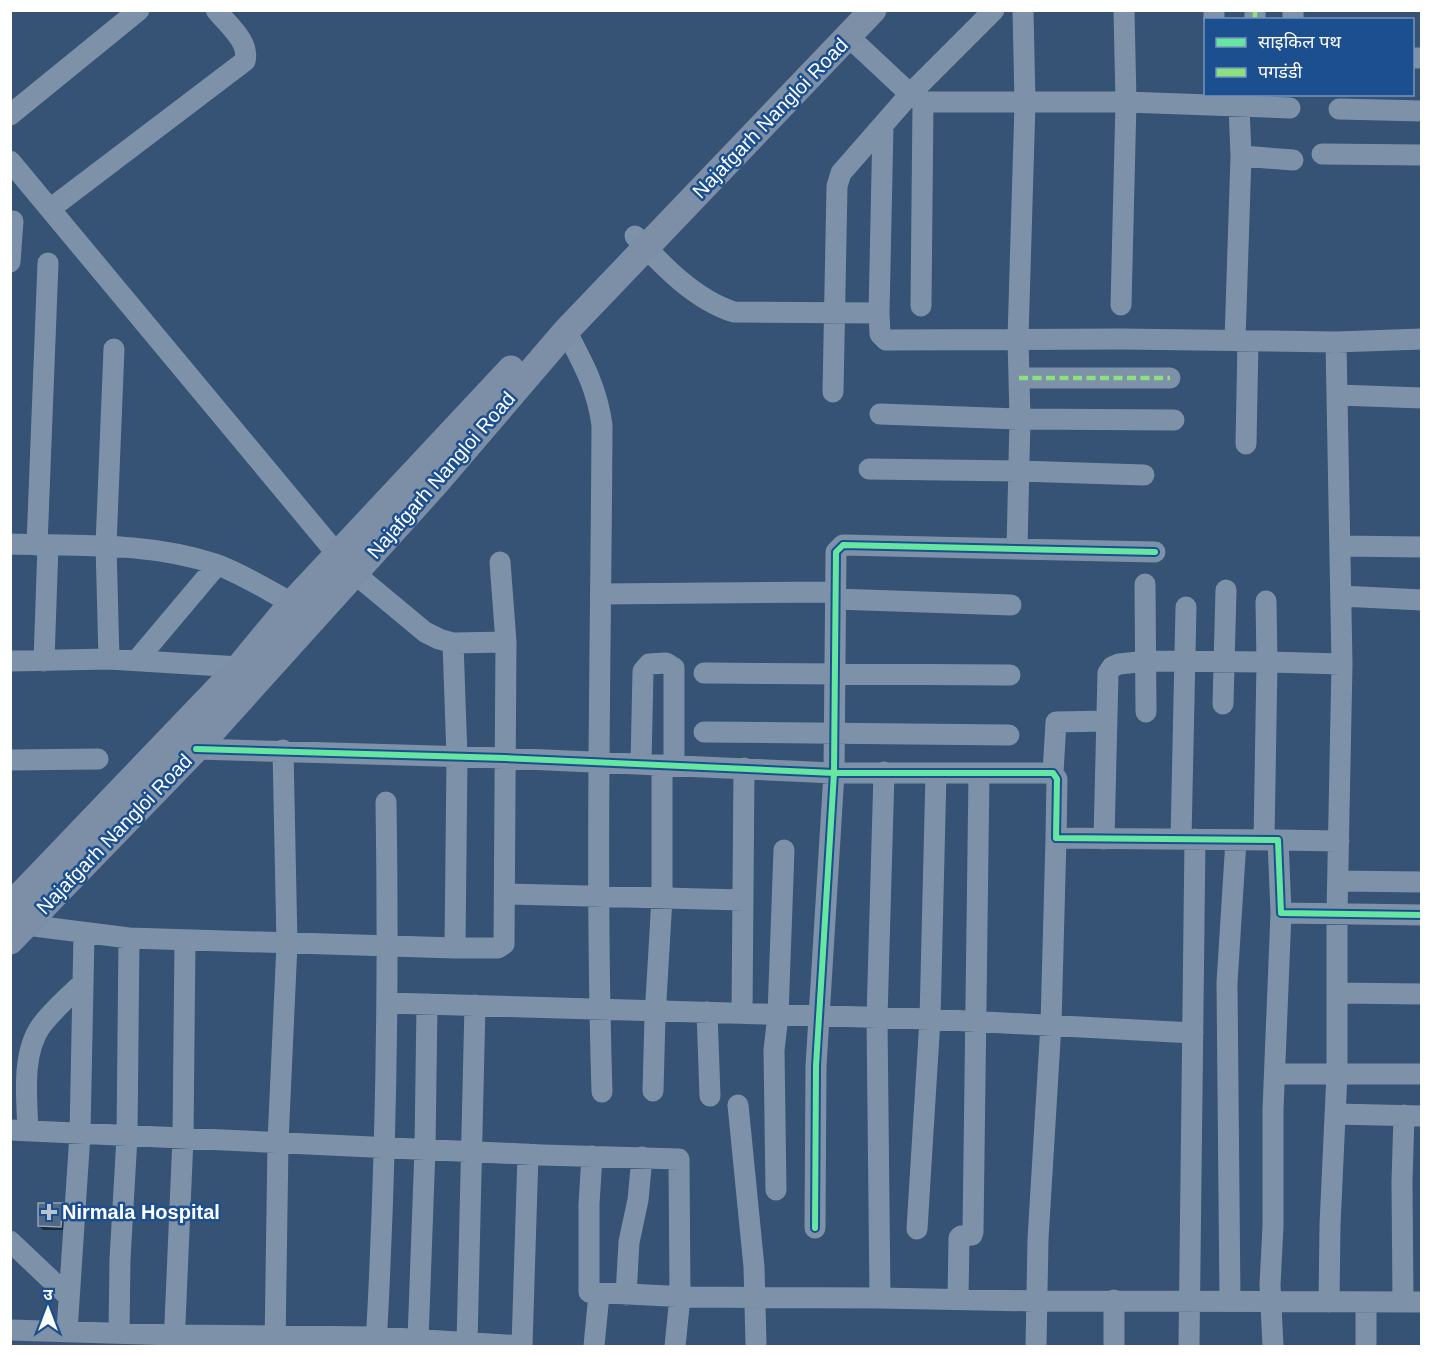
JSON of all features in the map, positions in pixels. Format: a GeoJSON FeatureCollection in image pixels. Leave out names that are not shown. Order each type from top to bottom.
{"type":"FeatureCollection","features":[{"type":"Feature","properties":{"kind":"main road","name":"Najafgarh Nangloi Road"},"geometry":{"type":"LineString","coordinates":[[14,920],[196,749],[346,563],[641,242],[848,23],[873,10]]}},
{"type":"Feature","properties":{"kind":"main road","name":"Najafgarh Nangloi Road"},"geometry":{"type":"LineString","coordinates":[[14,920],[239,667],[292,603],[346,563],[436,483],[641,242]]}},
{"type":"Feature","properties":{"kind":"street"},"geometry":{"type":"LineString","coordinates":[[10,115],[139,10]]}},
{"type":"Feature","properties":{"kind":"street"},"geometry":{"type":"LineString","coordinates":[[50,209],[245,62],[247,54],[244,44],[216,10]]}},
{"type":"Feature","properties":{"kind":"street"},"geometry":{"type":"LineString","coordinates":[[833,392],[837,186],[841,173],[883,126],[917,98],[994,10]]}},
{"type":"Feature","properties":{"kind":"street"},"geometry":{"type":"LineString","coordinates":[[1017,549],[1020,419],[1018,339],[1025,103],[1023,10]]}},
{"type":"Feature","properties":{"kind":"street"},"geometry":{"type":"LineString","coordinates":[[1121,305],[1126,102],[1124,10]]}},
{"type":"Feature","properties":{"kind":"street"},"geometry":{"type":"LineString","coordinates":[[848,23],[917,98],[921,306]]}},
{"type":"Feature","properties":{"kind":"street"},"geometry":{"type":"LineString","coordinates":[[917,98],[1025,103],[1126,102],[1290,108]]}},
{"type":"Feature","properties":{"kind":"street"},"geometry":{"type":"LineString","coordinates":[[1239,106],[1242,340],[1246,444]]}},
{"type":"Feature","properties":{"kind":"street"},"geometry":{"type":"LineString","coordinates":[[1339,109],[1422,111]]}},
{"type":"Feature","properties":{"kind":"street"},"geometry":{"type":"LineString","coordinates":[[883,126],[879,313],[880,334],[886,340],[1336,342],[1422,339]]}},
{"type":"Feature","properties":{"kind":"street"},"geometry":{"type":"LineString","coordinates":[[1322,154],[1422,155]]}},
{"type":"Feature","properties":{"kind":"street"},"geometry":{"type":"LineString","coordinates":[[1240,156],[1293,160]]}},
{"type":"Feature","properties":{"kind":"street"},"geometry":{"type":"LineString","coordinates":[[10,161],[346,563],[425,632],[439,639],[453,643],[506,642]]}},
{"type":"Feature","properties":{"kind":"street"},"geometry":{"type":"LineString","coordinates":[[10,262],[13,221]]}},
{"type":"Feature","properties":{"kind":"street"},"geometry":{"type":"LineString","coordinates":[[641,242],[709,302],[734,312],[879,313]]}},
{"type":"Feature","properties":{"kind":"street"},"geometry":{"type":"LineString","coordinates":[[44,661],[42,545],[48,263]]}},
{"type":"Feature","properties":{"kind":"street"},"geometry":{"type":"LineString","coordinates":[[566,331],[591,378],[599,402],[602,425],[599,762],[602,1092]]}},
{"type":"Feature","properties":{"kind":"street"},"geometry":{"type":"LineString","coordinates":[[1329,1302],[1337,1073],[1337,914],[1342,664],[1336,342]]}},
{"type":"Feature","properties":{"kind":"street"},"geometry":{"type":"LineString","coordinates":[[109,659],[106,545],[114,349]]}},
{"type":"Feature","properties":{"kind":"street"},"geometry":{"type":"LineString","coordinates":[[1019,378],[1170,378]]}},
{"type":"Feature","properties":{"kind":"street"},"geometry":{"type":"LineString","coordinates":[[1338,395],[1422,398]]}},
{"type":"Feature","properties":{"kind":"street"},"geometry":{"type":"LineString","coordinates":[[880,414],[1020,419],[1174,420]]}},
{"type":"Feature","properties":{"kind":"street"},"geometry":{"type":"LineString","coordinates":[[869,469],[1144,475]]}},
{"type":"Feature","properties":{"kind":"street"},"geometry":{"type":"LineString","coordinates":[[10,544],[106,545],[157,550],[187,556],[217,565],[292,603]]}},
{"type":"Feature","properties":{"kind":"street"},"geometry":{"type":"LineString","coordinates":[[815,1228],[816,1066],[834,772],[836,552],[843,545],[1155,552]]}},
{"type":"Feature","properties":{"kind":"street"},"geometry":{"type":"LineString","coordinates":[[1340,546],[1422,548]]}},
{"type":"Feature","properties":{"kind":"street"},"geometry":{"type":"LineString","coordinates":[[14,920],[84,934],[129,938],[389,947],[498,948],[504,944],[506,642],[500,562]]}},
{"type":"Feature","properties":{"kind":"street"},"geometry":{"type":"LineString","coordinates":[[137,660],[217,565]]}},
{"type":"Feature","properties":{"kind":"street"},"geometry":{"type":"LineString","coordinates":[[1144,585],[1146,712]]}},
{"type":"Feature","properties":{"kind":"street"},"geometry":{"type":"LineString","coordinates":[[1223,704],[1226,590]]}},
{"type":"Feature","properties":{"kind":"street"},"geometry":{"type":"LineString","coordinates":[[601,594],[835,595],[1011,605]]}},
{"type":"Feature","properties":{"kind":"street"},"geometry":{"type":"LineString","coordinates":[[1341,596],[1422,600]]}},
{"type":"Feature","properties":{"kind":"street"},"geometry":{"type":"LineString","coordinates":[[1266,601],[1271,840],[1281,913],[1273,1110],[1271,1302],[1273,1347]]}},
{"type":"Feature","properties":{"kind":"street"},"geometry":{"type":"LineString","coordinates":[[1186,607],[1184,662],[1193,1033],[1189,1347]]}},
{"type":"Feature","properties":{"kind":"street"},"geometry":{"type":"LineString","coordinates":[[453,643],[457,757],[455,948]]}},
{"type":"Feature","properties":{"kind":"street"},"geometry":{"type":"LineString","coordinates":[[10,661],[109,659],[239,667]]}},
{"type":"Feature","properties":{"kind":"street"},"geometry":{"type":"LineString","coordinates":[[1104,839],[1108,673],[1112,667],[1119,664],[1145,662],[1342,664]]}},
{"type":"Feature","properties":{"kind":"street"},"geometry":{"type":"LineString","coordinates":[[641,764],[643,671],[649,664],[666,663],[674,668],[653,1091]]}},
{"type":"Feature","properties":{"kind":"street"},"geometry":{"type":"LineString","coordinates":[[704,673],[1010,675]]}},
{"type":"Feature","properties":{"kind":"street"},"geometry":{"type":"LineString","coordinates":[[1036,1347],[1038,1239],[1051,1024],[1057,779],[1053,773],[1056,722],[1107,721]]}},
{"type":"Feature","properties":{"kind":"street"},"geometry":{"type":"LineString","coordinates":[[704,732],[1009,735]]}},
{"type":"Feature","properties":{"kind":"street"},"geometry":{"type":"LineString","coordinates":[[196,749],[505,758],[834,772],[1053,773]]}},
{"type":"Feature","properties":{"kind":"street"},"geometry":{"type":"LineString","coordinates":[[275,1341],[278,1142],[287,944],[283,750]]}},
{"type":"Feature","properties":{"kind":"street"},"geometry":{"type":"LineString","coordinates":[[10,760],[98,759]]}},
{"type":"Feature","properties":{"kind":"street"},"geometry":{"type":"LineString","coordinates":[[742,1013],[744,768]]}},
{"type":"Feature","properties":{"kind":"street"},"geometry":{"type":"LineString","coordinates":[[880,1298],[877,1018],[884,772]]}},
{"type":"Feature","properties":{"kind":"street"},"geometry":{"type":"LineString","coordinates":[[917,1229],[930,1018],[936,772]]}},
{"type":"Feature","properties":{"kind":"street"},"geometry":{"type":"LineString","coordinates":[[958,1299],[959,1238],[972,1235],[974,1232],[979,773]]}},
{"type":"Feature","properties":{"kind":"street"},"geometry":{"type":"LineString","coordinates":[[377,1342],[386,1147],[389,947],[386,802]]}},
{"type":"Feature","properties":{"kind":"street"},"geometry":{"type":"LineString","coordinates":[[1056,838],[1339,841]]}},
{"type":"Feature","properties":{"kind":"street"},"geometry":{"type":"LineString","coordinates":[[1230,1301],[1227,983],[1236,840]]}},
{"type":"Feature","properties":{"kind":"street"},"geometry":{"type":"LineString","coordinates":[[776,1190],[774,1050],[778,1015],[784,850]]}},
{"type":"Feature","properties":{"kind":"street"},"geometry":{"type":"LineString","coordinates":[[1338,881],[1422,882]]}},
{"type":"Feature","properties":{"kind":"street"},"geometry":{"type":"LineString","coordinates":[[505,894],[743,900]]}},
{"type":"Feature","properties":{"kind":"street"},"geometry":{"type":"LineString","coordinates":[[1281,913],[1422,915]]}},
{"type":"Feature","properties":{"kind":"street"},"geometry":{"type":"LineString","coordinates":[[67,1331],[80,1134],[84,934]]}},
{"type":"Feature","properties":{"kind":"street"},"geometry":{"type":"LineString","coordinates":[[119,1333],[120,1259],[127,1137],[129,938]]}},
{"type":"Feature","properties":{"kind":"street"},"geometry":{"type":"LineString","coordinates":[[175,1341],[183,1138],[185,940]]}},
{"type":"Feature","properties":{"kind":"street"},"geometry":{"type":"LineString","coordinates":[[83,983],[40,1027],[33,1041],[19,1131],[528,1154],[676,1158],[681,1161],[680,1297],[675,1347]]}},
{"type":"Feature","properties":{"kind":"street"},"geometry":{"type":"LineString","coordinates":[[1338,993],[1422,994]]}},
{"type":"Feature","properties":{"kind":"street"},"geometry":{"type":"LineString","coordinates":[[388,1003],[930,1018],[1193,1033]]}},
{"type":"Feature","properties":{"kind":"street"},"geometry":{"type":"LineString","coordinates":[[418,1340],[425,1149],[427,1004]]}},
{"type":"Feature","properties":{"kind":"street"},"geometry":{"type":"LineString","coordinates":[[476,1005],[472,1151],[477,1344]]}},
{"type":"Feature","properties":{"kind":"street"},"geometry":{"type":"LineString","coordinates":[[708,1012],[710,1096]]}},
{"type":"Feature","properties":{"kind":"street"},"geometry":{"type":"LineString","coordinates":[[1276,1074],[1422,1074]]}},
{"type":"Feature","properties":{"kind":"street"},"geometry":{"type":"LineString","coordinates":[[738,1105],[749,1213],[756,1344]]}},
{"type":"Feature","properties":{"kind":"street"},"geometry":{"type":"LineString","coordinates":[[592,1156],[588,1289],[590,1292],[599,1294],[1036,1301],[1412,1302],[1413,1115],[1335,1114]]}},
{"type":"Feature","properties":{"kind":"street"},"geometry":{"type":"LineString","coordinates":[[10,1330],[119,1333],[175,1341],[377,1342],[418,1340],[522,1346],[528,1154]]}},
{"type":"Feature","properties":{"kind":"street"},"geometry":{"type":"LineString","coordinates":[[626,1295],[629,1242],[638,1200],[642,1157]]}},
{"type":"Feature","properties":{"kind":"street"},"geometry":{"type":"LineString","coordinates":[[10,1241],[68,1296]]}},
{"type":"Feature","properties":{"kind":"street"},"geometry":{"type":"LineString","coordinates":[[594,1347],[599,1294]]}},
{"type":"Feature","properties":{"kind":"street"},"geometry":{"type":"LineString","coordinates":[[1114,1300],[1114,1347]]}},
{"type":"Feature","properties":{"kind":"street"},"geometry":{"type":"LineString","coordinates":[[1366,1302],[1366,1347]]}},
{"type":"Feature","properties":{"kind":"building"},"geometry":{"type":"Polygon","coordinates":[[[38,1203],[63,1203],[61,1227],[38,1226],[38,1203]]]}},
{"type":"Feature","properties":{"kind":"marked path"},"geometry":{"type":"LineString","coordinates":[[1255,10],[1255,18]]}},
{"type":"Feature","properties":{"kind":"marked path"},"geometry":{"type":"LineString","coordinates":[[1019,378],[1170,378]]}},
{"type":"Feature","properties":{"kind":"cycle path"},"geometry":{"type":"LineString","coordinates":[[196,749],[505,758],[834,773],[836,552],[843,545],[1155,552]]}},
{"type":"Feature","properties":{"kind":"cycle path"},"geometry":{"type":"LineString","coordinates":[[815,1228],[816,1066],[834,773],[1053,773],[1057,779],[1056,838],[1278,840],[1281,913],[1422,915]]}},
{"type":"Feature","properties":{"kind":"place","name":"Nirmala Hospital"},"geometry":{"type":"Point","coordinates":[49,1212]}}]}
